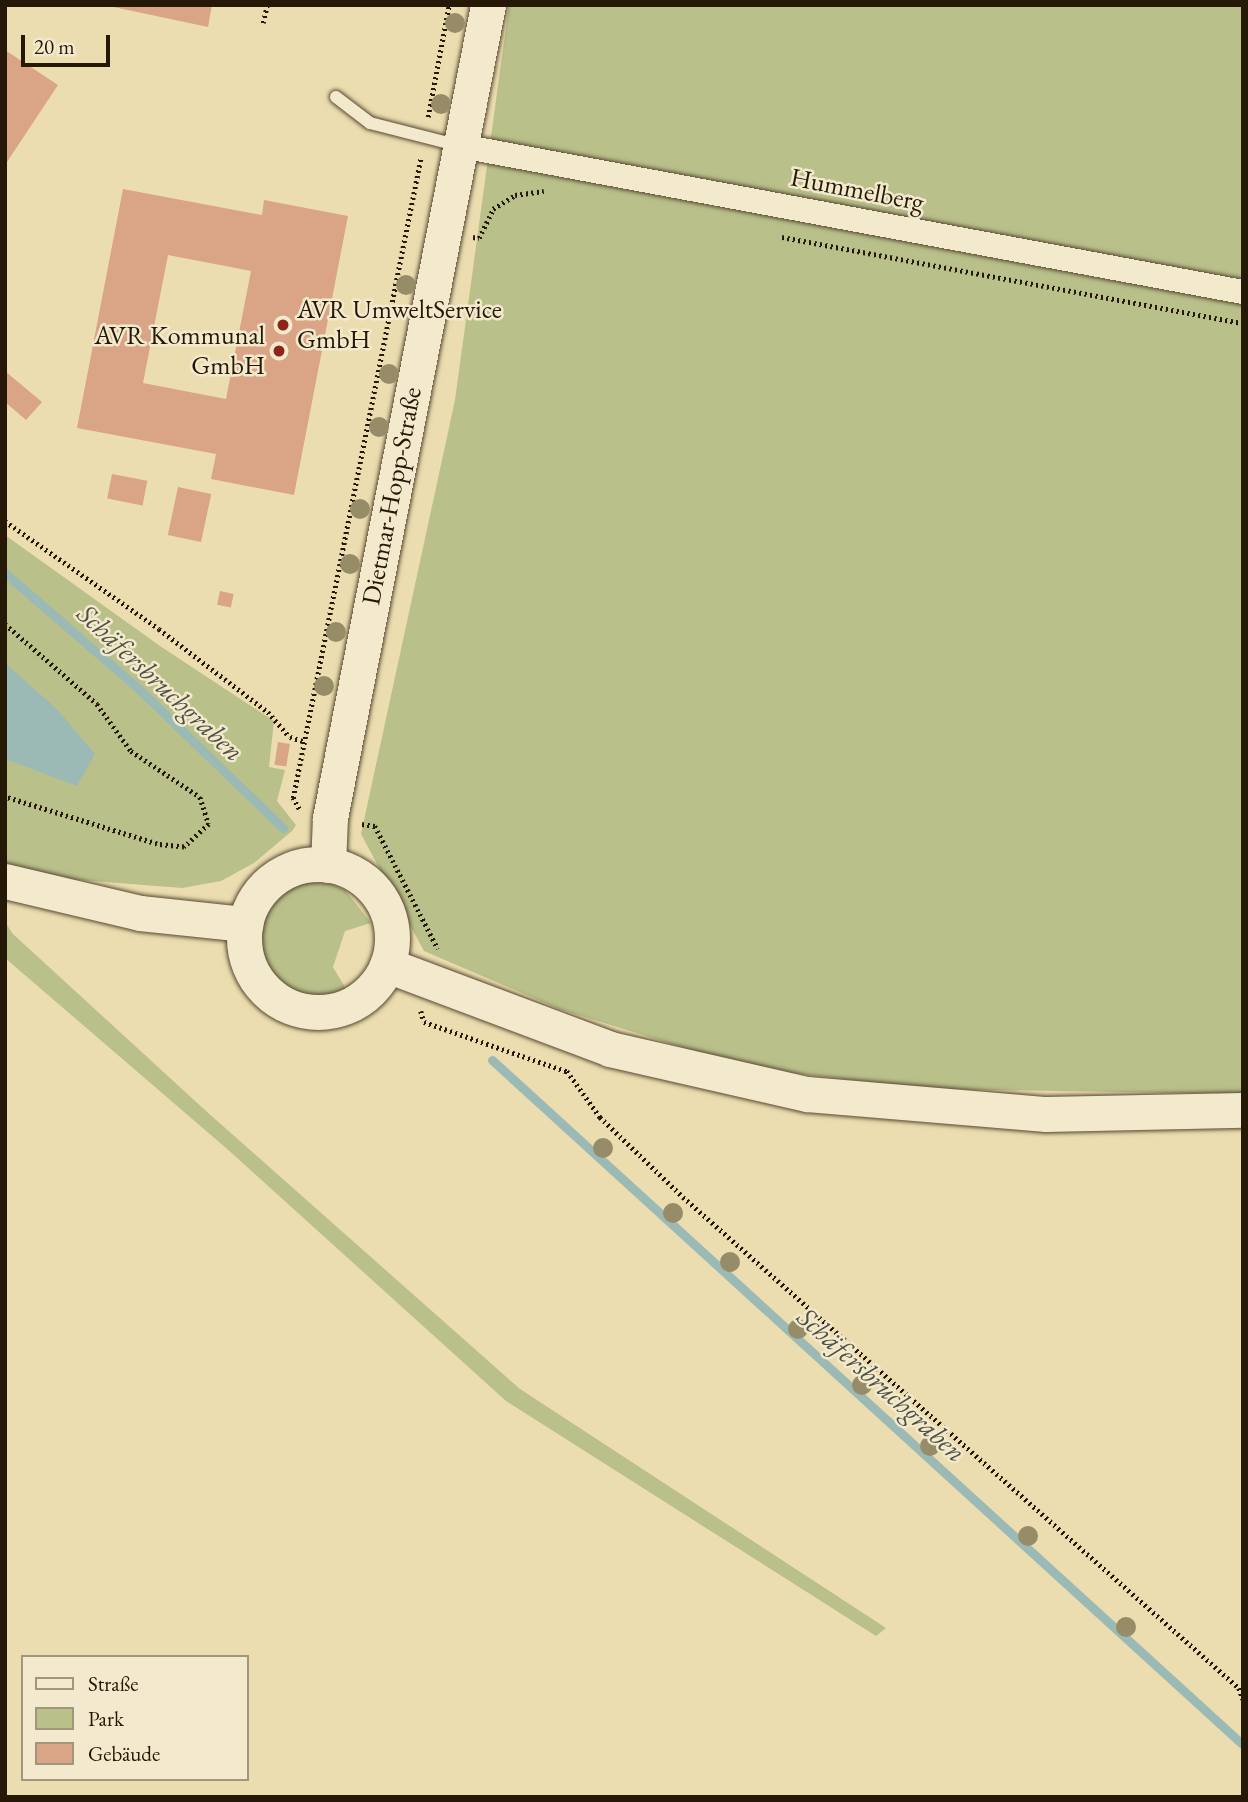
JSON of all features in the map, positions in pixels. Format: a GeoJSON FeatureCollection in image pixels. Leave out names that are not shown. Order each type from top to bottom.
{"type":"FeatureCollection","features":[{"type":"Feature","properties":{"kind":"main road","name":"Dietmar-Hopp-Straße"},"geometry":{"type":"LineString","coordinates":[[328,864],[330,818],[488,5]]}},
{"type":"Feature","properties":{"kind":"main road"},"geometry":{"type":"LineString","coordinates":[[328,864],[365,880],[382,901],[392,939],[387,965],[373,988],[351,1005],[325,1013],[298,1010],[273,998],[254,977],[245,951],[245,924],[255,898],[275,878],[300,866],[328,864]]}},
{"type":"Feature","properties":{"kind":"main road"},"geometry":{"type":"LineString","coordinates":[[5,881],[140,913],[245,924]]}},
{"type":"Feature","properties":{"kind":"main road"},"geometry":{"type":"LineString","coordinates":[[387,965],[541,1024],[670,1065],[807,1094],[1046,1114],[1243,1110]]}},
{"type":"Feature","properties":{"kind":"street","name":"Hummelberg"},"geometry":{"type":"LineString","coordinates":[[461,146],[1243,292]]}},
{"type":"Feature","properties":{"kind":"lane"},"geometry":{"type":"LineString","coordinates":[[336,97],[370,123],[424,140],[461,146]]}},
{"type":"Feature","properties":{"kind":"path"},"geometry":{"type":"LineString","coordinates":[[262,23],[267,5]]}},
{"type":"Feature","properties":{"kind":"path"},"geometry":{"type":"LineString","coordinates":[[431,984],[438,943],[374,826],[301,812],[293,798],[449,5]]}},
{"type":"Feature","properties":{"kind":"path"},"geometry":{"type":"LineString","coordinates":[[407,224],[479,238],[493,209],[515,195],[547,191]]}},
{"type":"Feature","properties":{"kind":"path"},"geometry":{"type":"LineString","coordinates":[[776,235],[1243,323]]}},
{"type":"Feature","properties":{"kind":"path"},"geometry":{"type":"LineString","coordinates":[[5,521],[170,637],[268,712],[290,737],[305,742]]}},
{"type":"Feature","properties":{"kind":"path"},"geometry":{"type":"LineString","coordinates":[[5,624],[97,704],[131,751],[201,797],[209,824],[184,847],[157,844],[5,797]]}},
{"type":"Feature","properties":{"kind":"path"},"geometry":{"type":"LineString","coordinates":[[541,1024],[600,1117],[683,1197],[1239,1688],[1243,1699]]}},
{"type":"Feature","properties":{"kind":"green space"},"geometry":{"type":"Polygon","coordinates":[[[509,5],[1243,5],[1243,1094],[931,1089],[750,1068],[559,1009],[424,951],[361,834],[455,400],[509,5]]]}},
{"type":"Feature","properties":{"kind":"green space"},"geometry":{"type":"Polygon","coordinates":[[[5,535],[160,646],[274,721],[269,767],[285,770],[277,801],[296,825],[292,831],[254,863],[221,881],[182,888],[54,878],[5,864],[5,535]]]}},
{"type":"Feature","properties":{"kind":"green space"},"geometry":{"type":"Polygon","coordinates":[[[304,882],[332,884],[345,890],[371,923],[345,931],[333,967],[346,989],[332,995],[304,996],[278,984],[258,947],[261,918],[268,906],[278,895],[304,882]]]}},
{"type":"Feature","properties":{"kind":"green space"},"geometry":{"type":"Polygon","coordinates":[[[5,922],[13,934],[206,1111],[520,1389],[886,1628],[876,1636],[506,1401],[226,1148],[5,958],[5,922]]]}},
{"type":"Feature","properties":{"kind":"water"},"geometry":{"type":"Polygon","coordinates":[[[5,663],[58,710],[95,754],[77,786],[5,759],[5,663]]]}},
{"type":"Feature","properties":{"kind":"building"},"geometry":{"type":"Polygon","coordinates":[[[104,5],[212,5],[208,27],[104,5]]]}},
{"type":"Feature","properties":{"kind":"building"},"geometry":{"type":"Polygon","coordinates":[[[5,50],[58,85],[5,165],[5,50]]]}},
{"type":"Feature","properties":{"kind":"building"},"geometry":{"type":"Polygon","coordinates":[[[123,189],[262,215],[264,200],[348,216],[294,495],[211,479],[216,454],[77,428],[123,189]],[[168,255],[143,383],[226,399],[251,271],[168,255]]]}},
{"type":"Feature","properties":{"kind":"building"},"geometry":{"type":"Polygon","coordinates":[[[5,371],[42,402],[26,420],[5,402],[5,371]]]}},
{"type":"Feature","properties":{"kind":"building"},"geometry":{"type":"Polygon","coordinates":[[[112,474],[147,481],[143,505],[107,499],[112,474]]]}},
{"type":"Feature","properties":{"kind":"building"},"geometry":{"type":"Polygon","coordinates":[[[178,487],[211,494],[201,542],[168,535],[178,487]]]}},
{"type":"Feature","properties":{"kind":"building"},"geometry":{"type":"Polygon","coordinates":[[[220,591],[234,594],[231,608],[217,605],[220,591]]]}},
{"type":"Feature","properties":{"kind":"building"},"geometry":{"type":"Polygon","coordinates":[[[278,742],[290,744],[286,767],[274,765],[278,742]]]}},
{"type":"Feature","properties":{"kind":"waterway","name":"Schäfersbruchgraben"},"geometry":{"type":"LineString","coordinates":[[5,573],[140,690],[283,828]]}},
{"type":"Feature","properties":{"kind":"waterway","name":"Schäfersbruchgraben"},"geometry":{"type":"LineString","coordinates":[[492,1060],[1241,1743]]}},
{"type":"Feature","properties":{"kind":"place","name":"AVR UmweltService GmbH"},"geometry":{"type":"Point","coordinates":[283,325]}},
{"type":"Feature","properties":{"kind":"place","name":"AVR Kommunal GmbH"},"geometry":{"type":"Point","coordinates":[279,351]}}]}
